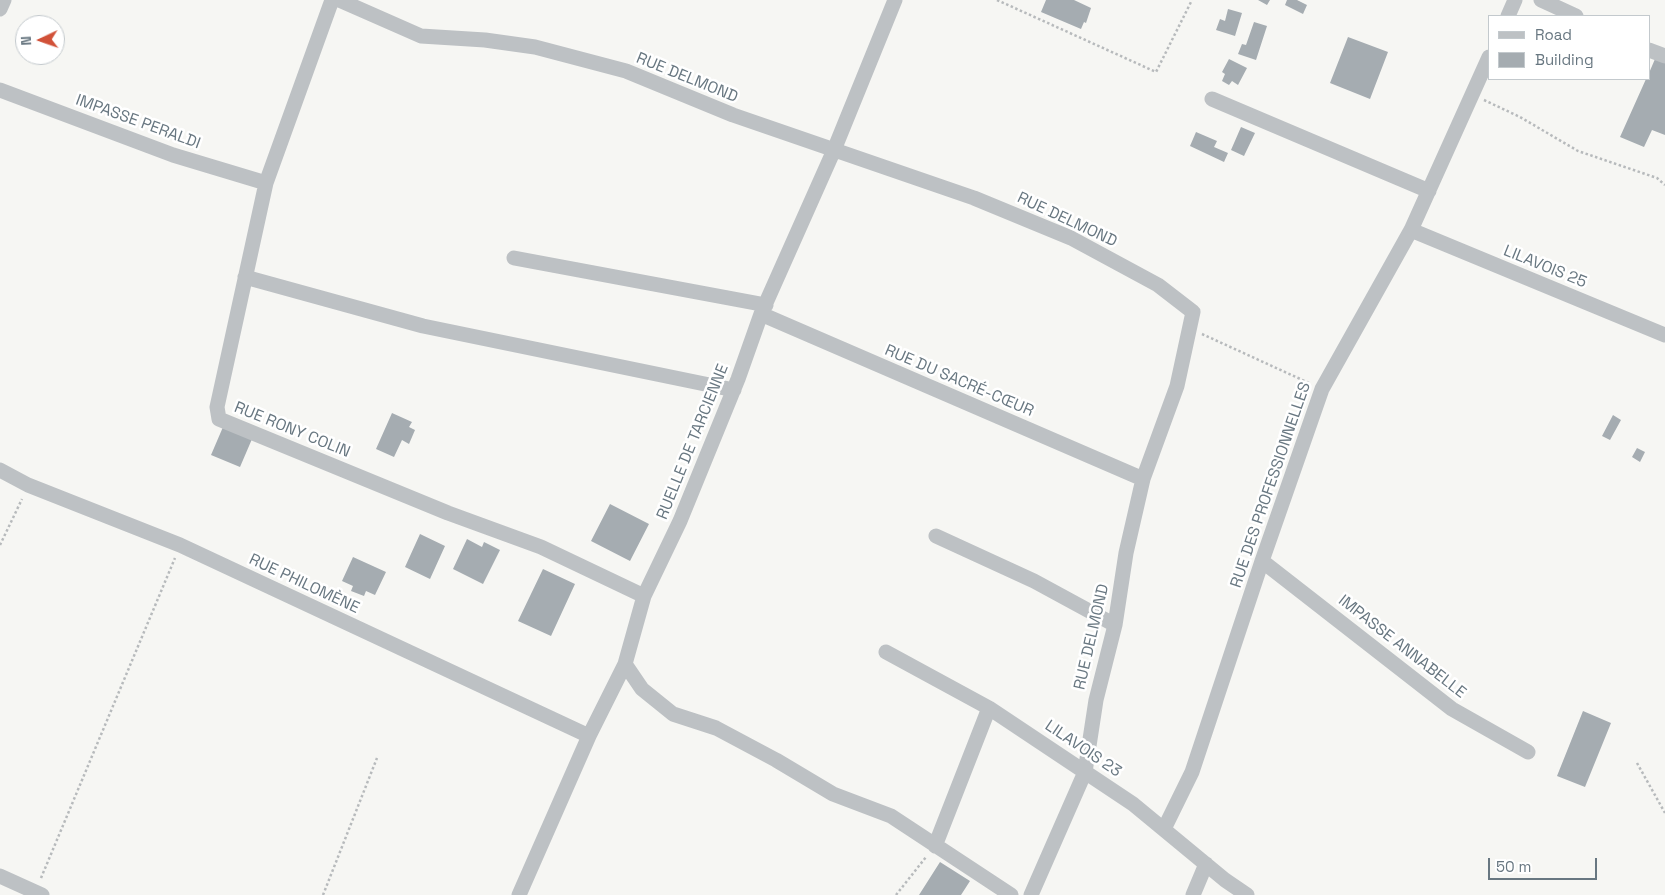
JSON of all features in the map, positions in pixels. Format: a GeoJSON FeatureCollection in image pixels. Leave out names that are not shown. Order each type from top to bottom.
{"type":"FeatureCollection","features":[{"type":"Feature","properties":{"kind":"street"},"geometry":{"type":"LineString","coordinates":[[0,9],[4,0]]}},
{"type":"Feature","properties":{"kind":"street","name":"RUE RONY COLIN"},"geometry":{"type":"LineString","coordinates":[[332,0],[266,183],[217,407],[219,419],[448,513],[541,547],[644,596]]}},
{"type":"Feature","properties":{"kind":"street","name":"RUE DELMOND"},"geometry":{"type":"LineString","coordinates":[[339,0],[422,36],[485,40],[536,47],[626,72],[733,115],[974,198],[1071,238],[1158,285],[1193,312],[1177,386],[1143,479],[1126,553],[1115,625],[1096,700],[1085,772],[1031,895]]}},
{"type":"Feature","properties":{"kind":"street","name":"RUELLE DE TARCIENNE"},"geometry":{"type":"LineString","coordinates":[[519,895],[589,736],[625,664],[644,596],[680,521],[734,390],[763,310],[834,150],[895,0]]}},
{"type":"Feature","properties":{"kind":"street"},"geometry":{"type":"LineString","coordinates":[[1508,15],[1515,0]]}},
{"type":"Feature","properties":{"kind":"street"},"geometry":{"type":"LineString","coordinates":[[1541,0],[1574,15]]}},
{"type":"Feature","properties":{"kind":"street"},"geometry":{"type":"LineString","coordinates":[[1650,50],[1665,56]]}},
{"type":"Feature","properties":{"kind":"street","name":"RUE DES PROFESSIONNELLES"},"geometry":{"type":"LineString","coordinates":[[1164,829],[1192,772],[1262,561],[1322,389],[1411,230],[1488,59]]}},
{"type":"Feature","properties":{"kind":"street","name":"IMPASSE PERALDI"},"geometry":{"type":"LineString","coordinates":[[0,90],[173,155],[266,183]]}},
{"type":"Feature","properties":{"kind":"street"},"geometry":{"type":"LineString","coordinates":[[1212,99],[1429,191]]}},
{"type":"Feature","properties":{"kind":"street","name":"LILAVOIS 25"},"geometry":{"type":"LineString","coordinates":[[1411,230],[1665,335]]}},
{"type":"Feature","properties":{"kind":"street","name":"RUE DU SACRÉ-CŒUR"},"geometry":{"type":"LineString","coordinates":[[514,258],[763,310],[1143,479]]}},
{"type":"Feature","properties":{"kind":"street"},"geometry":{"type":"LineString","coordinates":[[245,277],[423,326],[734,390]]}},
{"type":"Feature","properties":{"kind":"street","name":"RUE PHILOMÈNE"},"geometry":{"type":"LineString","coordinates":[[0,470],[28,485],[180,545],[589,736]]}},
{"type":"Feature","properties":{"kind":"street"},"geometry":{"type":"LineString","coordinates":[[936,536],[1034,581],[1115,625]]}},
{"type":"Feature","properties":{"kind":"street","name":"IMPASSE ANNABELLE"},"geometry":{"type":"LineString","coordinates":[[1262,561],[1452,709],[1528,752]]}},
{"type":"Feature","properties":{"kind":"street","name":"LILAVOIS 23"},"geometry":{"type":"LineString","coordinates":[[886,652],[990,708],[1133,804],[1247,895]]}},
{"type":"Feature","properties":{"kind":"street"},"geometry":{"type":"LineString","coordinates":[[625,664],[642,689],[673,714],[716,728],[776,760],[832,794],[891,816],[1011,895]]}},
{"type":"Feature","properties":{"kind":"street"},"geometry":{"type":"LineString","coordinates":[[934,846],[990,708]]}},
{"type":"Feature","properties":{"kind":"street"},"geometry":{"type":"LineString","coordinates":[[1193,895],[1206,864]]}},
{"type":"Feature","properties":{"kind":"street"},"geometry":{"type":"LineString","coordinates":[[0,876],[38,893]]}},
{"type":"Feature","properties":{"kind":"path"},"geometry":{"type":"LineString","coordinates":[[997,0],[1156,72],[1192,0]]}},
{"type":"Feature","properties":{"kind":"path"},"geometry":{"type":"LineString","coordinates":[[1472,93],[1520,117],[1578,151],[1657,178],[1665,185]]}},
{"type":"Feature","properties":{"kind":"path"},"geometry":{"type":"LineString","coordinates":[[1189,329],[1322,389]]}},
{"type":"Feature","properties":{"kind":"path"},"geometry":{"type":"LineString","coordinates":[[0,545],[28,485]]}},
{"type":"Feature","properties":{"kind":"path"},"geometry":{"type":"LineString","coordinates":[[38,893],[180,545]]}},
{"type":"Feature","properties":{"kind":"path"},"geometry":{"type":"LineString","coordinates":[[323,895],[377,758]]}},
{"type":"Feature","properties":{"kind":"path"},"geometry":{"type":"LineString","coordinates":[[1637,763],[1665,813]]}},
{"type":"Feature","properties":{"kind":"path"},"geometry":{"type":"LineString","coordinates":[[896,895],[934,846]]}},
{"type":"Feature","properties":{"kind":"building"},"geometry":{"type":"Polygon","coordinates":[[[1046,0],[1074,0],[1091,8],[1086,23],[1084,22],[1081,29],[1041,12],[1046,0]]]}},
{"type":"Feature","properties":{"kind":"building"},"geometry":{"type":"Polygon","coordinates":[[[1258,0],[1270,0],[1267,5],[1258,0]]]}},
{"type":"Feature","properties":{"kind":"building"},"geometry":{"type":"Polygon","coordinates":[[[1287,0],[1297,0],[1307,5],[1303,14],[1285,5],[1287,0]]]}},
{"type":"Feature","properties":{"kind":"building"},"geometry":{"type":"Polygon","coordinates":[[[1228,9],[1242,13],[1235,36],[1216,30],[1220,19],[1225,21],[1228,9]]]}},
{"type":"Feature","properties":{"kind":"building"},"geometry":{"type":"Polygon","coordinates":[[[1254,22],[1267,26],[1256,60],[1238,54],[1242,44],[1246,45],[1254,22]]]}},
{"type":"Feature","properties":{"kind":"building"},"geometry":{"type":"Polygon","coordinates":[[[1348,37],[1388,52],[1370,99],[1330,83],[1348,37]]]}},
{"type":"Feature","properties":{"kind":"building"},"geometry":{"type":"Polygon","coordinates":[[[1229,59],[1247,68],[1238,85],[1232,81],[1229,85],[1222,81],[1225,74],[1222,72],[1229,59]]]}},
{"type":"Feature","properties":{"kind":"building"},"geometry":{"type":"Polygon","coordinates":[[[1655,59],[1665,63],[1665,135],[1652,130],[1644,147],[1620,137],[1646,80],[1650,80],[1650,71],[1655,59]]]}},
{"type":"Feature","properties":{"kind":"building"},"geometry":{"type":"Polygon","coordinates":[[[1241,127],[1255,133],[1244,156],[1231,150],[1241,127]]]}},
{"type":"Feature","properties":{"kind":"building"},"geometry":{"type":"Polygon","coordinates":[[[1196,132],[1217,141],[1214,147],[1228,153],[1224,162],[1190,146],[1196,132]]]}},
{"type":"Feature","properties":{"kind":"building"},"geometry":{"type":"Polygon","coordinates":[[[392,413],[412,422],[409,427],[415,430],[409,444],[402,440],[394,457],[376,449],[392,413]]]}},
{"type":"Feature","properties":{"kind":"building"},"geometry":{"type":"Polygon","coordinates":[[[1613,415],[1621,420],[1610,440],[1602,436],[1613,415]]]}},
{"type":"Feature","properties":{"kind":"building"},"geometry":{"type":"Polygon","coordinates":[[[223,427],[252,439],[240,467],[211,455],[223,427]]]}},
{"type":"Feature","properties":{"kind":"building"},"geometry":{"type":"Polygon","coordinates":[[[1637,448],[1645,452],[1640,462],[1632,457],[1637,448]]]}},
{"type":"Feature","properties":{"kind":"building"},"geometry":{"type":"Polygon","coordinates":[[[610,504],[649,524],[630,561],[591,541],[610,504]]]}},
{"type":"Feature","properties":{"kind":"building"},"geometry":{"type":"Polygon","coordinates":[[[420,534],[445,546],[430,579],[405,567],[420,534]]]}},
{"type":"Feature","properties":{"kind":"building"},"geometry":{"type":"Polygon","coordinates":[[[467,539],[482,547],[484,542],[500,550],[483,584],[453,569],[467,539]]]}},
{"type":"Feature","properties":{"kind":"building"},"geometry":{"type":"Polygon","coordinates":[[[353,557],[386,572],[375,595],[366,591],[364,596],[351,591],[353,586],[342,581],[353,557]]]}},
{"type":"Feature","properties":{"kind":"building"},"geometry":{"type":"Polygon","coordinates":[[[543,569],[575,584],[551,636],[518,621],[543,569]]]}},
{"type":"Feature","properties":{"kind":"building"},"geometry":{"type":"Polygon","coordinates":[[[1583,711],[1611,723],[1585,787],[1557,776],[1583,711]]]}},
{"type":"Feature","properties":{"kind":"building"},"geometry":{"type":"Polygon","coordinates":[[[940,862],[970,881],[961,895],[919,895],[940,862]]]}}]}
